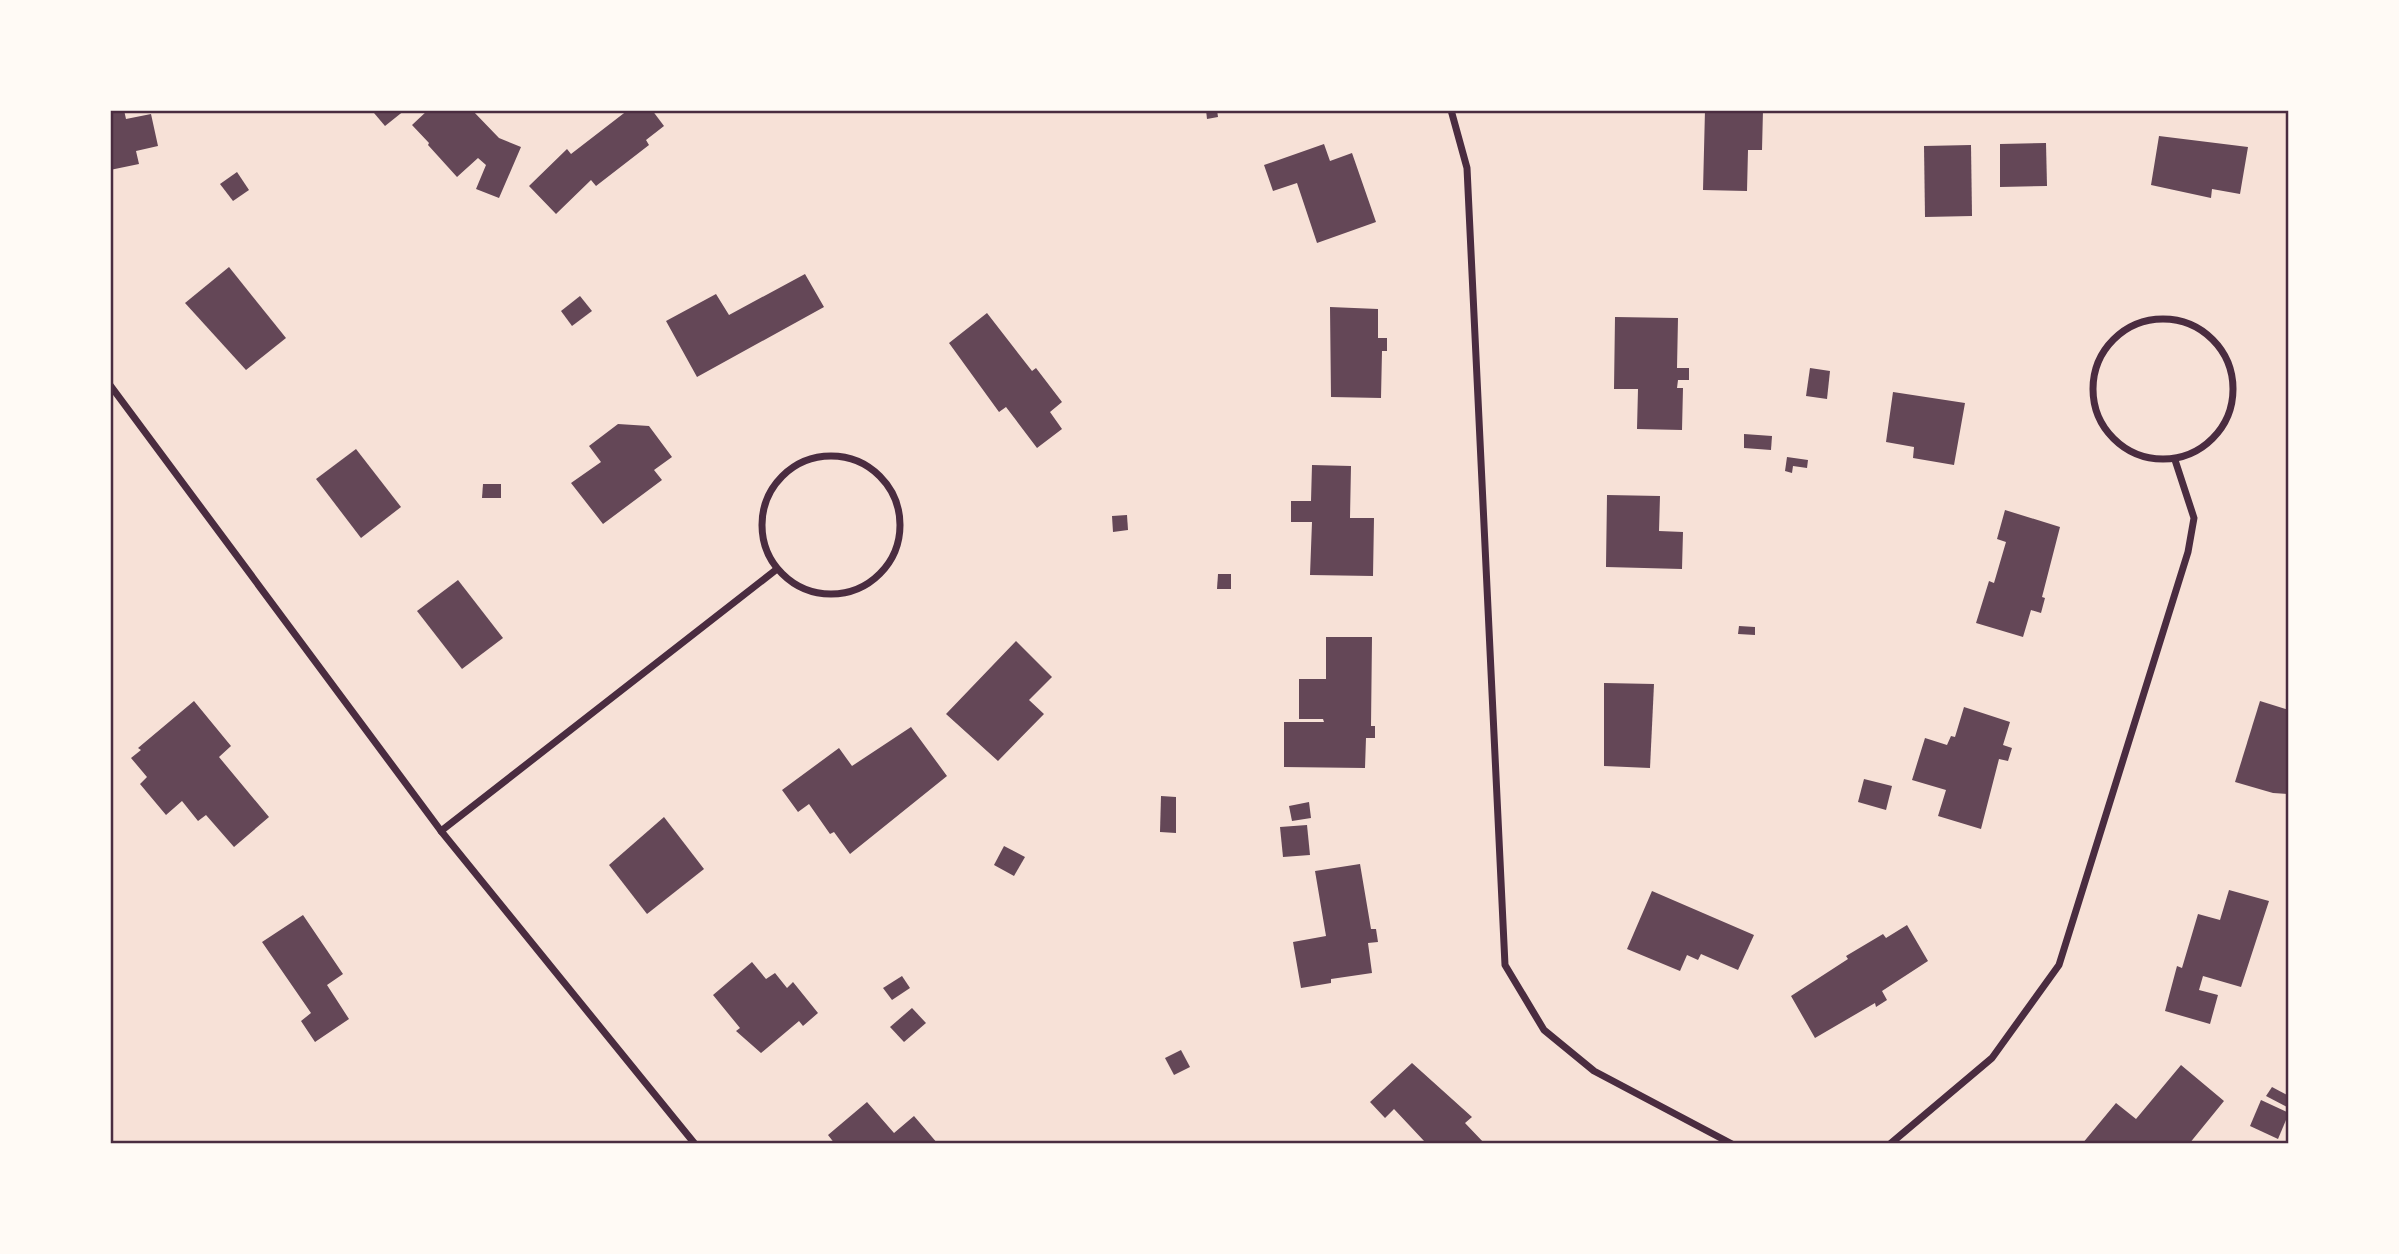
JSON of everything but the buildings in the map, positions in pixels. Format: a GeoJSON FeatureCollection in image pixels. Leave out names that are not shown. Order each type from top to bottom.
{"type":"FeatureCollection","features":[{"type":"Feature","properties":{"kind":"street"},"geometry":{"type":"LineString","coordinates":[[1451,110],[1467,168],[1506,965],[1544,1030],[1594,1071],[1732,1144]]}},
{"type":"Feature","properties":{"kind":"street"},"geometry":{"type":"LineString","coordinates":[[2148,320],[2178,320],[2201,329],[2225,354],[2233,378],[2233,402],[2224,426],[2198,451],[2175,460],[2149,459],[2126,450],[2108,434],[2096,412],[2091,388],[2096,363],[2106,345],[2125,329],[2148,320]]}},
{"type":"Feature","properties":{"kind":"street"},"geometry":{"type":"LineString","coordinates":[[110,385],[441,831],[695,1144]]}},
{"type":"Feature","properties":{"kind":"street"},"geometry":{"type":"LineString","coordinates":[[829,455],[853,458],[882,476],[896,496],[901,520],[897,550],[884,570],[866,585],[843,594],[819,593],[796,585],[778,569],[763,538],[762,514],[770,491],[785,472],[806,460],[829,455]]}},
{"type":"Feature","properties":{"kind":"street"},"geometry":{"type":"LineString","coordinates":[[1890,1144],[1992,1058],[2059,965],[2188,552],[2194,518],[2175,460]]}},
{"type":"Feature","properties":{"kind":"street"},"geometry":{"type":"LineString","coordinates":[[441,831],[778,569]]}}]}
